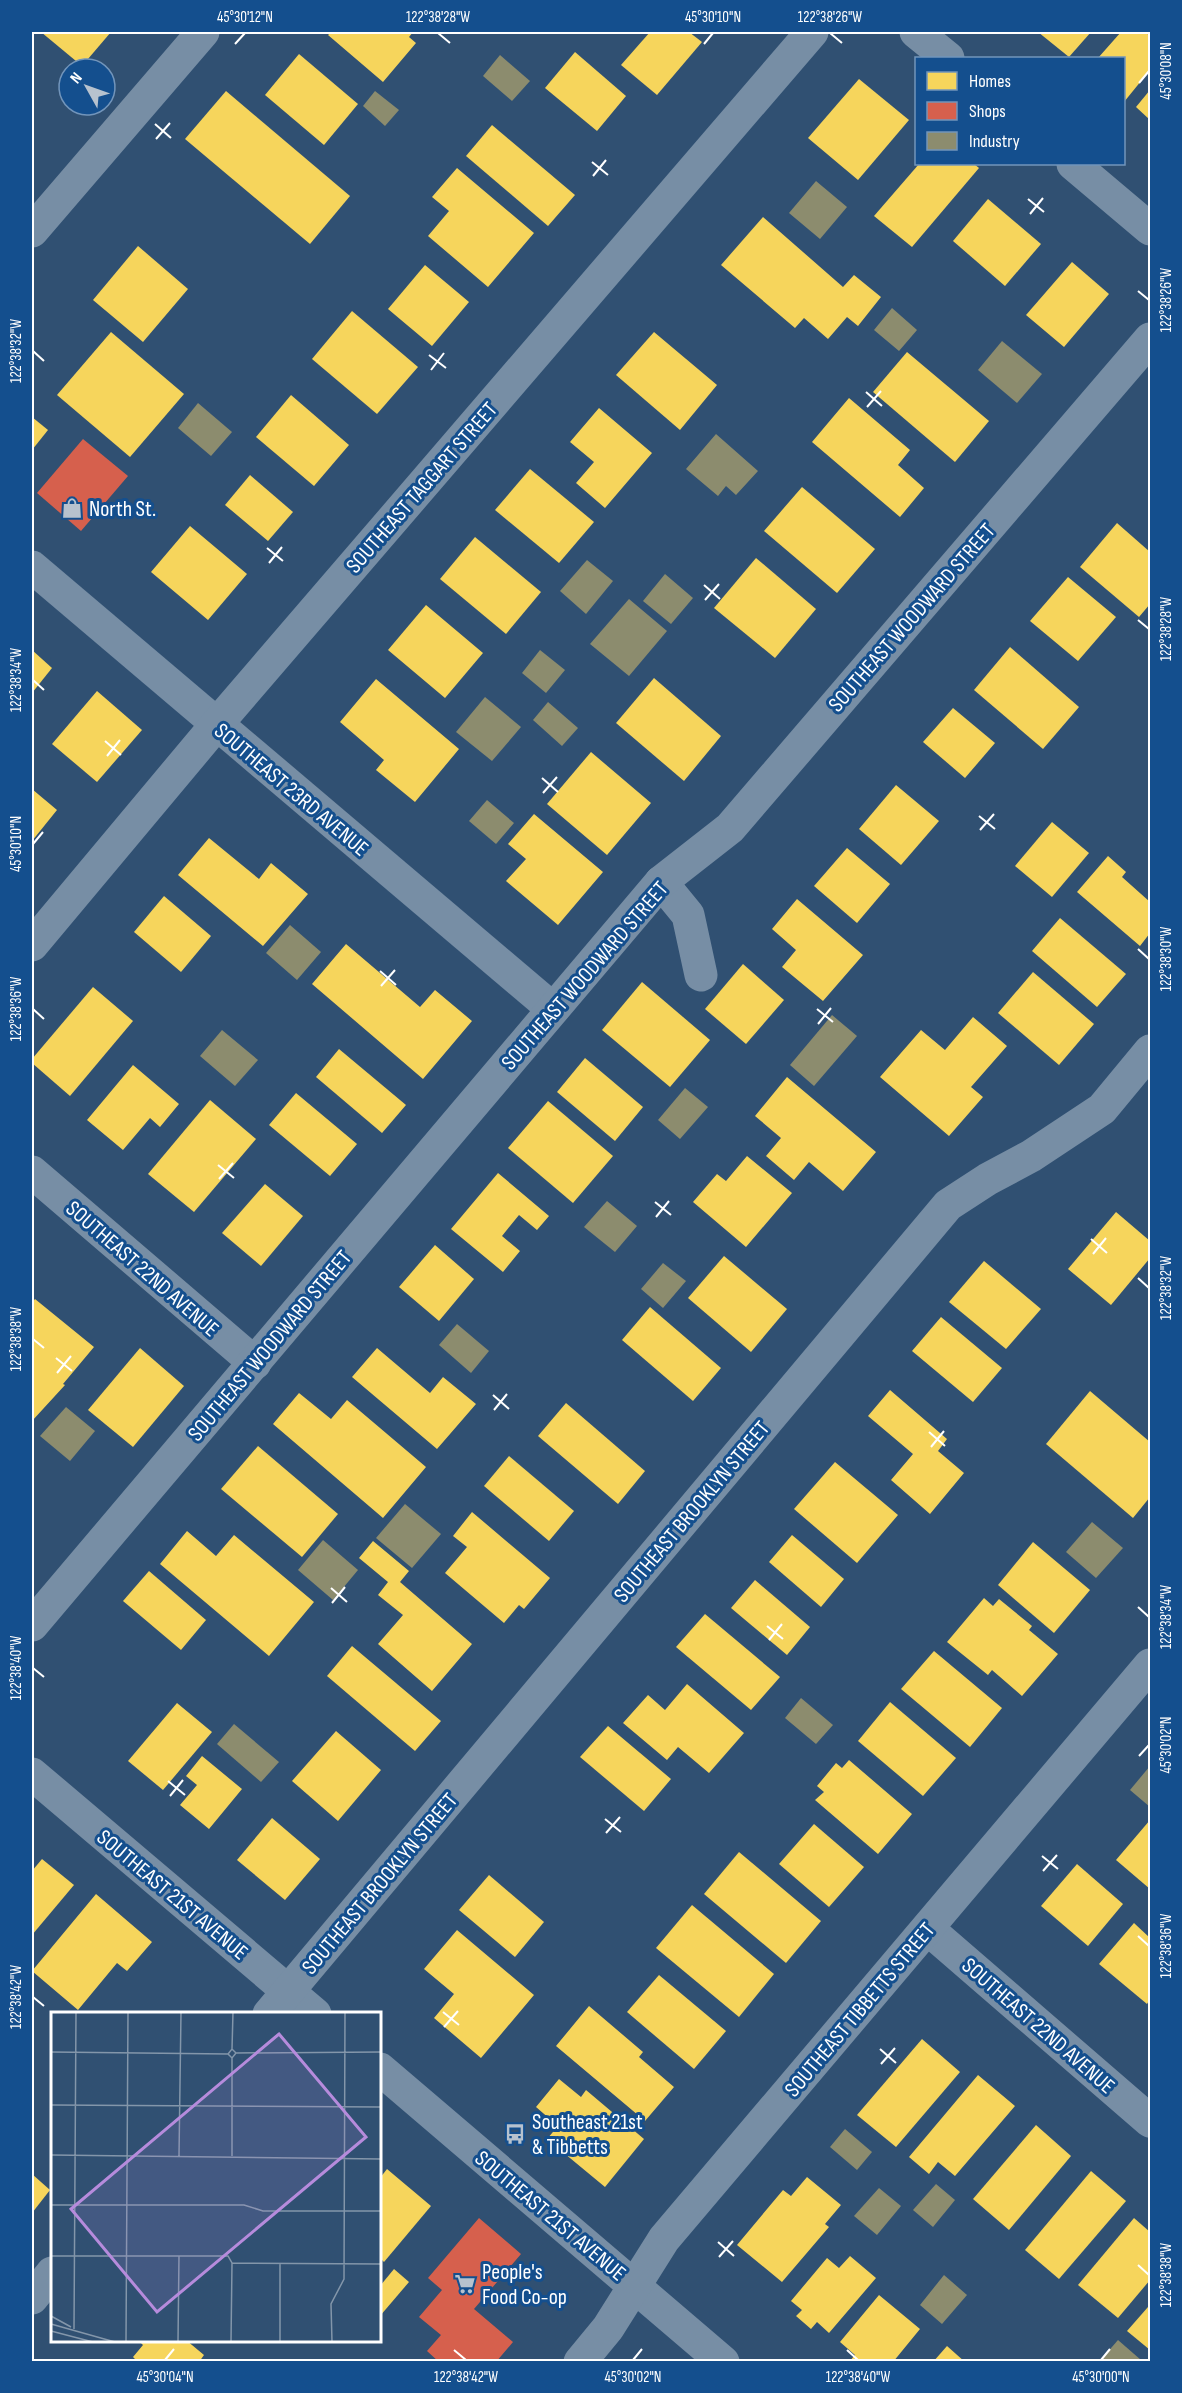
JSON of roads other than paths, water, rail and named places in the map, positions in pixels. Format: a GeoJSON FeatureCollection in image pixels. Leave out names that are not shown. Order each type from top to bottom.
{"type":"FeatureCollection","features":[{"type":"Feature","properties":{"kind":"street"},"geometry":{"type":"LineString","coordinates":[[32,231],[203,32]]}},
{"type":"Feature","properties":{"kind":"street","name":"SOUTHEAST TAGGART STREET"},"geometry":{"type":"LineString","coordinates":[[32,945],[216,724],[812,32]]}},
{"type":"Feature","properties":{"kind":"street"},"geometry":{"type":"LineString","coordinates":[[916,32],[947,57]]}},
{"type":"Feature","properties":{"kind":"street"},"geometry":{"type":"LineString","coordinates":[[1074,165],[1150,229]]}},
{"type":"Feature","properties":{"kind":"street","name":"SOUTHEAST WOODWARD STREET"},"geometry":{"type":"LineString","coordinates":[[32,1625],[661,882],[730,828],[1150,339]]}},
{"type":"Feature","properties":{"kind":"street","name":"SOUTHEAST 23RD AVENUE"},"geometry":{"type":"LineString","coordinates":[[32,567],[553,1009]]}},
{"type":"Feature","properties":{"kind":"street"},"geometry":{"type":"LineString","coordinates":[[661,882],[688,915],[701,975]]}},
{"type":"Feature","properties":{"kind":"street","name":"SOUTHEAST BROOKLYN STREET"},"geometry":{"type":"LineString","coordinates":[[279,2002],[948,1206],[988,1179],[1031,1156],[1102,1109],[1150,1051]]}},
{"type":"Feature","properties":{"kind":"street","name":"SOUTHEAST 22ND AVENUE"},"geometry":{"type":"LineString","coordinates":[[32,1172],[255,1363]]}},
{"type":"Feature","properties":{"kind":"street","name":"SOUTHEAST TIBBETTS STREET"},"geometry":{"type":"LineString","coordinates":[[580,2361],[608,2328],[636,2287],[664,2239],[1150,1665]]}},
{"type":"Feature","properties":{"kind":"street","name":"SOUTHEAST 21ST AVENUE"},"geometry":{"type":"LineString","coordinates":[[32,1774],[279,2002],[312,2012]]}},
{"type":"Feature","properties":{"kind":"street","name":"SOUTHEAST 22ND AVENUE"},"geometry":{"type":"LineString","coordinates":[[928,1929],[1150,2121]]}},
{"type":"Feature","properties":{"kind":"street","name":"SOUTHEAST 21ST AVENUE"},"geometry":{"type":"LineString","coordinates":[[381,2069],[723,2361]]}},
{"type":"Feature","properties":{"kind":"street"},"geometry":{"type":"LineString","coordinates":[[32,2298],[51,2274]]}},
{"type":"Feature","properties":{"kind":"place","name":"North St."},"geometry":{"type":"Point","coordinates":[72,508]}},
{"type":"Feature","properties":{"kind":"place","name":"Southeast 21st & Tibbetts"},"geometry":{"type":"Point","coordinates":[515,2134]}},
{"type":"Feature","properties":{"kind":"place","name":"People's Food Co-op"},"geometry":{"type":"Point","coordinates":[465,2284]}}]}
